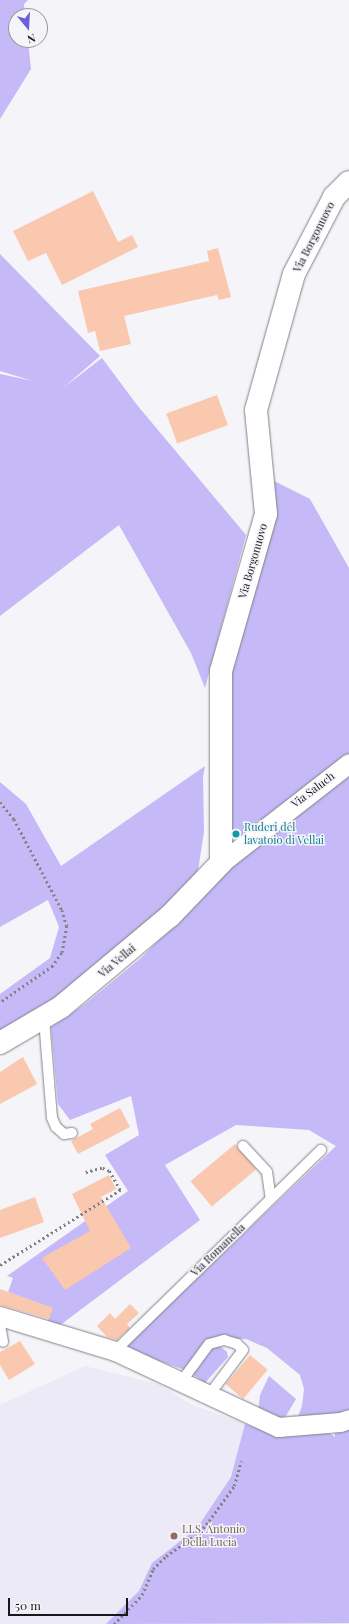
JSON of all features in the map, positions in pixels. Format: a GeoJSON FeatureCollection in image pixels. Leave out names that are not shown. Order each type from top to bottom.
{"type":"FeatureCollection","features":[{"type":"Feature","properties":{"kind":"street","name":"Via Borgonuovo"},"geometry":{"type":"LineString","coordinates":[[221,863],[221,671],[266,514],[256,410],[294,274],[334,197],[349,182]]}},
{"type":"Feature","properties":{"kind":"street","name":"Via Saluch"},"geometry":{"type":"LineString","coordinates":[[221,863],[349,763]]}},
{"type":"Feature","properties":{"kind":"street","name":"Via Vellai"},"geometry":{"type":"LineString","coordinates":[[0,1043],[44,1019],[170,916],[221,863]]}},
{"type":"Feature","properties":{"kind":"street"},"geometry":{"type":"LineString","coordinates":[[0,1316],[115,1351],[278,1427],[340,1422],[349,1419]]}},
{"type":"Feature","properties":{"kind":"lane"},"geometry":{"type":"LineString","coordinates":[[44,1019],[52,1118],[56,1128],[64,1134],[72,1133]]}},
{"type":"Feature","properties":{"kind":"lane"},"geometry":{"type":"LineString","coordinates":[[243,1146],[267,1172],[271,1199]]}},
{"type":"Feature","properties":{"kind":"lane","name":"Via Romanella"},"geometry":{"type":"LineString","coordinates":[[115,1351],[321,1150]]}},
{"type":"Feature","properties":{"kind":"lane"},"geometry":{"type":"LineString","coordinates":[[0,1326],[4,1342]]}},
{"type":"Feature","properties":{"kind":"lane"},"geometry":{"type":"LineString","coordinates":[[181,1382],[209,1344],[224,1340],[237,1344],[243,1350],[209,1395]]}},
{"type":"Feature","properties":{"kind":"path"},"geometry":{"type":"LineString","coordinates":[[0,802],[14,819],[62,910],[67,926],[62,953],[53,966],[0,1003]]}},
{"type":"Feature","properties":{"kind":"path"},"geometry":{"type":"LineString","coordinates":[[0,1265],[120,1190],[109,1171],[102,1168],[84,1173]]}},
{"type":"Feature","properties":{"kind":"path"},"geometry":{"type":"LineString","coordinates":[[114,1624],[142,1595],[153,1569],[166,1556],[200,1532],[209,1521],[234,1486],[241,1461]]}},
{"type":"Feature","properties":{"kind":"shaded area"},"geometry":{"type":"Polygon","coordinates":[[[0,0],[28,0],[24,4],[24,8],[8,8],[8,48],[29,48],[31,69],[0,119],[0,0]]]}},
{"type":"Feature","properties":{"kind":"shaded area"},"geometry":{"type":"Polygon","coordinates":[[[0,254],[100,356],[63,388],[102,358],[137,405],[246,535],[205,688],[191,653],[119,525],[0,616],[0,374],[33,381],[0,371],[0,254]]]}},
{"type":"Feature","properties":{"kind":"shaded area"},"geometry":{"type":"Polygon","coordinates":[[[274,481],[310,499],[349,568],[349,755],[267,818],[257,821],[250,840],[229,831],[228,670],[277,512],[274,481]]]}},
{"type":"Feature","properties":{"kind":"shaded area"},"geometry":{"type":"Polygon","coordinates":[[[205,766],[203,777],[204,832],[197,877],[87,980],[0,1036],[0,994],[50,958],[59,927],[48,900],[0,927],[0,782],[26,804],[61,866],[205,766]]]}},
{"type":"Feature","properties":{"kind":"shaded area"},"geometry":{"type":"Polygon","coordinates":[[[349,770],[349,1413],[296,1422],[302,1406],[304,1389],[300,1375],[267,1348],[246,1339],[209,1339],[185,1370],[128,1350],[126,1346],[336,1146],[309,1130],[236,1125],[165,1165],[200,1220],[59,1326],[46,1327],[52,1308],[8,1292],[13,1278],[7,1276],[128,1191],[105,1155],[139,1135],[131,1096],[70,1120],[58,1104],[51,1027],[85,1004],[141,958],[256,843],[349,770]]]}},
{"type":"Feature","properties":{"kind":"shaded area"},"geometry":{"type":"Polygon","coordinates":[[[219,1345],[227,1352],[228,1357],[205,1383],[191,1373],[209,1348],[219,1345]]]}},
{"type":"Feature","properties":{"kind":"shaded area","name":"I.I.S. Antonio Della Lucia"},"geometry":{"type":"Polygon","coordinates":[[[85,1366],[161,1385],[190,1404],[265,1431],[328,1432],[349,1447],[349,1624],[0,1624],[0,1405],[85,1366]]]}},
{"type":"Feature","properties":{"kind":"shaded area"},"geometry":{"type":"Polygon","coordinates":[[[269,1376],[296,1399],[283,1421],[258,1413],[260,1395],[269,1376]]]}},
{"type":"Feature","properties":{"kind":"shaded area"},"geometry":{"type":"Polygon","coordinates":[[[245,1424],[265,1431],[328,1432],[335,1437],[335,1431],[349,1427],[349,1623],[106,1624],[139,1591],[152,1563],[197,1528],[231,1477],[245,1424]]]}},
{"type":"Feature","properties":{"kind":"building"},"geometry":{"type":"Polygon","coordinates":[[[93,191],[118,242],[132,235],[138,247],[62,285],[46,253],[28,261],[13,231],[93,191]]]}},
{"type":"Feature","properties":{"kind":"building"},"geometry":{"type":"Polygon","coordinates":[[[218,248],[231,297],[219,300],[217,295],[124,316],[131,344],[100,351],[95,331],[88,333],[78,291],[209,261],[207,251],[218,248]]]}},
{"type":"Feature","properties":{"kind":"building"},"geometry":{"type":"Polygon","coordinates":[[[217,395],[228,425],[177,444],[166,413],[217,395]]]}},
{"type":"Feature","properties":{"kind":"building"},"geometry":{"type":"Polygon","coordinates":[[[23,1057],[37,1084],[0,1104],[0,1072],[23,1057]]]}},
{"type":"Feature","properties":{"kind":"building"},"geometry":{"type":"Polygon","coordinates":[[[120,1108],[130,1127],[78,1154],[71,1141],[93,1129],[90,1124],[120,1108]]]}},
{"type":"Feature","properties":{"kind":"building"},"geometry":{"type":"Polygon","coordinates":[[[235,1144],[256,1169],[212,1207],[191,1181],[235,1144]]]}},
{"type":"Feature","properties":{"kind":"building"},"geometry":{"type":"Polygon","coordinates":[[[109,1175],[116,1189],[101,1197],[131,1248],[65,1290],[42,1258],[90,1231],[72,1194],[109,1175]]]}},
{"type":"Feature","properties":{"kind":"building"},"geometry":{"type":"Polygon","coordinates":[[[35,1197],[44,1222],[0,1238],[0,1210],[35,1197]]]}},
{"type":"Feature","properties":{"kind":"building"},"geometry":{"type":"Polygon","coordinates":[[[0,1289],[53,1308],[49,1319],[0,1305],[0,1289]]]}},
{"type":"Feature","properties":{"kind":"building"},"geometry":{"type":"Polygon","coordinates":[[[130,1304],[139,1313],[127,1324],[130,1328],[117,1340],[107,1337],[97,1326],[110,1313],[115,1319],[130,1304]]]}},
{"type":"Feature","properties":{"kind":"building"},"geometry":{"type":"Polygon","coordinates":[[[20,1341],[35,1364],[9,1380],[0,1365],[0,1352],[20,1341]]]}},
{"type":"Feature","properties":{"kind":"building"},"geometry":{"type":"Polygon","coordinates":[[[250,1355],[268,1370],[243,1399],[226,1384],[250,1355]]]}},
{"type":"Feature","properties":{"kind":"place","name":"Ruderi del lavatoio di Vellai"},"geometry":{"type":"Point","coordinates":[236,834]}},
{"type":"Feature","properties":{"kind":"place","name":"I.I.S. Antonio Della Lucia"},"geometry":{"type":"Point","coordinates":[174,1536]}}]}
